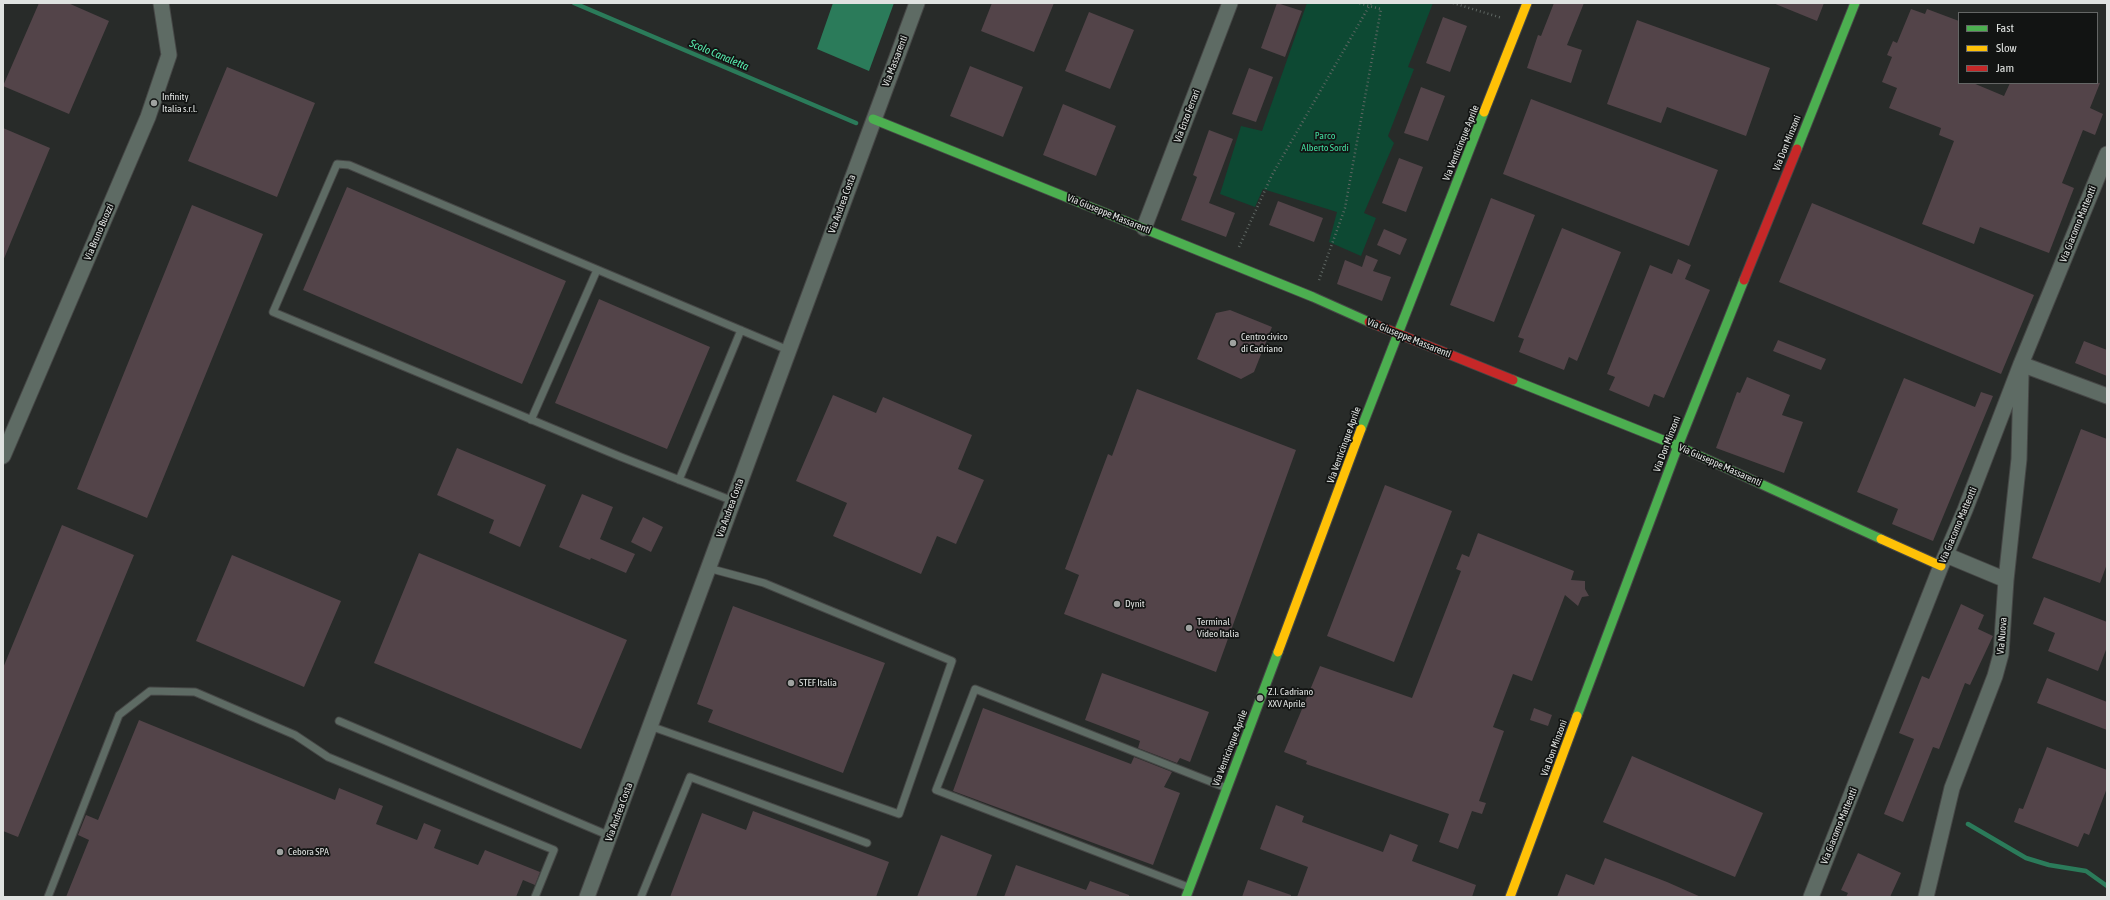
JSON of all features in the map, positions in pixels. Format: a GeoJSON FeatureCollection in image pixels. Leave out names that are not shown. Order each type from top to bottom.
{"type":"FeatureCollection","features":[{"type":"Feature","properties":{"kind":"street","name":"Via Bruno Buozzi"},"geometry":{"type":"LineString","coordinates":[[3,456],[148,117],[169,55],[161,3]]}},
{"type":"Feature","properties":{"kind":"street","name":"Via Massarenti"},"geometry":{"type":"LineString","coordinates":[[873,119],[917,3]]}},
{"type":"Feature","properties":{"kind":"street","name":"Via Enzo Ferrari"},"geometry":{"type":"LineString","coordinates":[[1144,228],[1230,3]]}},
{"type":"Feature","properties":{"kind":"street","name":"Via Venticinque Aprile"},"geometry":{"type":"LineString","coordinates":[[1186,897],[1397,334],[1528,3]]}},
{"type":"Feature","properties":{"kind":"street","name":"Via Don Minzoni"},"geometry":{"type":"LineString","coordinates":[[1510,897],[1678,446],[1855,3]]}},
{"type":"Feature","properties":{"kind":"street","name":"Via Giuseppe Massarenti"},"geometry":{"type":"LineString","coordinates":[[873,119],[1313,297],[1397,334],[1678,446],[1943,560],[2006,580]]}},
{"type":"Feature","properties":{"kind":"street","name":"Via Andrea Costa"},"geometry":{"type":"LineString","coordinates":[[587,897],[873,119]]}},
{"type":"Feature","properties":{"kind":"street","name":"Via Giacomo Matteotti"},"geometry":{"type":"LineString","coordinates":[[1810,897],[1943,560],[1965,510],[2021,364],[2107,154]]}},
{"type":"Feature","properties":{"kind":"street"},"geometry":{"type":"LineString","coordinates":[[2021,364],[2107,396]]}},
{"type":"Feature","properties":{"kind":"street","name":"Via Nuova"},"geometry":{"type":"LineString","coordinates":[[1926,897],[1952,788],[1997,669],[2001,654],[2006,580],[2019,459],[2021,364]]}},
{"type":"Feature","properties":{"kind":"lane"},"geometry":{"type":"LineString","coordinates":[[732,501],[531,420],[273,312],[337,164],[349,165],[788,350]]}},
{"type":"Feature","properties":{"kind":"lane"},"geometry":{"type":"LineString","coordinates":[[531,420],[597,270]]}},
{"type":"Feature","properties":{"kind":"lane"},"geometry":{"type":"LineString","coordinates":[[679,480],[740,330]]}},
{"type":"Feature","properties":{"kind":"lane"},"geometry":{"type":"LineString","coordinates":[[650,726],[899,814],[952,661],[764,583],[708,568]]}},
{"type":"Feature","properties":{"kind":"lane"},"geometry":{"type":"LineString","coordinates":[[1189,888],[936,790],[975,689],[1226,788]]}},
{"type":"Feature","properties":{"kind":"lane"},"geometry":{"type":"LineString","coordinates":[[48,897],[119,716],[150,691],[195,692],[295,735],[328,757],[554,850],[535,897]]}},
{"type":"Feature","properties":{"kind":"lane"},"geometry":{"type":"LineString","coordinates":[[339,721],[610,836]]}},
{"type":"Feature","properties":{"kind":"lane"},"geometry":{"type":"LineString","coordinates":[[641,897],[690,777],[867,843]]}},
{"type":"Feature","properties":{"kind":"path"},"geometry":{"type":"LineString","coordinates":[[1313,297],[1345,208],[1381,9],[1371,4],[1358,3]]}},
{"type":"Feature","properties":{"kind":"path"},"geometry":{"type":"LineString","coordinates":[[1453,3],[1520,24]]}},
{"type":"Feature","properties":{"kind":"path"},"geometry":{"type":"LineString","coordinates":[[1231,264],[1272,175],[1371,4]]}},
{"type":"Feature","properties":{"kind":"green space","name":"Parco Alberto Sordi"},"geometry":{"type":"Polygon","coordinates":[[[1307,3],[1433,3],[1408,67],[1414,69],[1388,136],[1394,143],[1364,213],[1376,218],[1361,256],[1329,242],[1337,212],[1263,189],[1255,207],[1220,194],[1241,126],[1262,131],[1307,3]]]}},
{"type":"Feature","properties":{"kind":"shaded area"},"geometry":{"type":"Polygon","coordinates":[[[833,3],[894,3],[869,71],[817,49],[833,3]]]}},
{"type":"Feature","properties":{"kind":"building"},"geometry":{"type":"Polygon","coordinates":[[[39,3],[68,3],[109,21],[69,114],[3,86],[39,3]]]}},
{"type":"Feature","properties":{"kind":"building"},"geometry":{"type":"Polygon","coordinates":[[[992,3],[1054,3],[1034,52],[981,31],[992,3]]]}},
{"type":"Feature","properties":{"kind":"building"},"geometry":{"type":"Polygon","coordinates":[[[1277,3],[1302,11],[1285,57],[1261,48],[1277,3]]]}},
{"type":"Feature","properties":{"kind":"building"},"geometry":{"type":"Polygon","coordinates":[[[1554,3],[1584,3],[1567,45],[1582,50],[1571,83],[1527,68],[1538,35],[1541,36],[1554,3]]]}},
{"type":"Feature","properties":{"kind":"building"},"geometry":{"type":"Polygon","coordinates":[[[1773,3],[1824,3],[1817,21],[1773,3]]]}},
{"type":"Feature","properties":{"kind":"building"},"geometry":{"type":"Polygon","coordinates":[[[1911,9],[1925,14],[1927,9],[1958,21],[1958,84],[1975,84],[2004,96],[2010,84],[2100,83],[2090,108],[2103,114],[2095,135],[2083,130],[2062,183],[2074,188],[2049,253],[1980,227],[1974,244],[1922,224],[1954,141],[1939,135],[1941,128],[1889,108],[1897,88],[1882,82],[1892,57],[1887,55],[1893,41],[1897,43],[1911,9]]]}},
{"type":"Feature","properties":{"kind":"building"},"geometry":{"type":"Polygon","coordinates":[[[1089,12],[1134,30],[1110,89],[1065,71],[1089,12]]]}},
{"type":"Feature","properties":{"kind":"building"},"geometry":{"type":"Polygon","coordinates":[[[1443,17],[1467,26],[1450,72],[1426,63],[1443,17]]]}},
{"type":"Feature","properties":{"kind":"building"},"geometry":{"type":"Polygon","coordinates":[[[1637,20],[1770,68],[1746,136],[1667,107],[1661,123],[1607,104],[1637,20]]]}},
{"type":"Feature","properties":{"kind":"building"},"geometry":{"type":"Polygon","coordinates":[[[970,66],[1023,87],[1003,137],[950,116],[970,66]]]}},
{"type":"Feature","properties":{"kind":"building"},"geometry":{"type":"Polygon","coordinates":[[[227,67],[315,103],[277,197],[188,161],[227,67]]]}},
{"type":"Feature","properties":{"kind":"building"},"geometry":{"type":"Polygon","coordinates":[[[1249,68],[1273,77],[1256,122],[1232,114],[1249,68]]]}},
{"type":"Feature","properties":{"kind":"building"},"geometry":{"type":"Polygon","coordinates":[[[1421,87],[1445,96],[1428,141],[1404,133],[1421,87]]]}},
{"type":"Feature","properties":{"kind":"building"},"geometry":{"type":"Polygon","coordinates":[[[1531,99],[1718,170],[1689,246],[1503,174],[1531,99]]]}},
{"type":"Feature","properties":{"kind":"building"},"geometry":{"type":"Polygon","coordinates":[[[1063,104],[1116,126],[1096,176],[1043,155],[1063,104]]]}},
{"type":"Feature","properties":{"kind":"building"},"geometry":{"type":"Polygon","coordinates":[[[3,128],[50,148],[3,261],[3,128]]]}},
{"type":"Feature","properties":{"kind":"building"},"geometry":{"type":"Polygon","coordinates":[[[1209,130],[1233,139],[1209,203],[1235,213],[1226,237],[1181,220],[1197,177],[1193,175],[1209,130]]]}},
{"type":"Feature","properties":{"kind":"building"},"geometry":{"type":"Polygon","coordinates":[[[1399,158],[1423,167],[1406,212],[1382,203],[1399,158]]]}},
{"type":"Feature","properties":{"kind":"building"},"geometry":{"type":"Polygon","coordinates":[[[347,187],[566,281],[522,384],[303,290],[347,187]]]}},
{"type":"Feature","properties":{"kind":"building"},"geometry":{"type":"Polygon","coordinates":[[[1491,198],[1535,215],[1494,322],[1450,305],[1491,198]]]}},
{"type":"Feature","properties":{"kind":"building"},"geometry":{"type":"Polygon","coordinates":[[[1278,201],[1323,218],[1314,242],[1269,225],[1278,201]]]}},
{"type":"Feature","properties":{"kind":"building"},"geometry":{"type":"Polygon","coordinates":[[[1812,203],[2034,295],[2001,374],[1779,282],[1812,203]]]}},
{"type":"Feature","properties":{"kind":"building"},"geometry":{"type":"Polygon","coordinates":[[[192,205],[263,234],[147,518],[77,489],[192,205]]]}},
{"type":"Feature","properties":{"kind":"building"},"geometry":{"type":"Polygon","coordinates":[[[1562,228],[1621,252],[1577,361],[1569,357],[1564,370],[1519,352],[1524,339],[1518,337],[1562,228]]]}},
{"type":"Feature","properties":{"kind":"building"},"geometry":{"type":"Polygon","coordinates":[[[1384,229],[1407,239],[1400,255],[1377,245],[1384,229]]]}},
{"type":"Feature","properties":{"kind":"building"},"geometry":{"type":"Polygon","coordinates":[[[1366,255],[1378,260],[1373,271],[1391,277],[1382,301],[1337,284],[1345,260],[1362,267],[1366,255]]]}},
{"type":"Feature","properties":{"kind":"building"},"geometry":{"type":"Polygon","coordinates":[[[1678,259],[1691,265],[1685,279],[1710,290],[1664,398],[1654,394],[1649,407],[1609,390],[1615,377],[1607,374],[1650,265],[1672,274],[1678,259]]]}},
{"type":"Feature","properties":{"kind":"building"},"geometry":{"type":"Polygon","coordinates":[[[599,299],[710,347],[667,449],[555,403],[599,299]]]}},
{"type":"Feature","properties":{"kind":"building"},"geometry":{"type":"Polygon","coordinates":[[[1230,310],[1272,327],[1254,372],[1241,379],[1197,359],[1216,313],[1230,310]]]}},
{"type":"Feature","properties":{"kind":"building"},"geometry":{"type":"Polygon","coordinates":[[[1778,340],[1826,359],[1821,370],[1773,351],[1778,340]]]}},
{"type":"Feature","properties":{"kind":"building"},"geometry":{"type":"Polygon","coordinates":[[[2084,341],[2107,350],[2107,376],[2075,363],[2084,341]]]}},
{"type":"Feature","properties":{"kind":"building"},"geometry":{"type":"Polygon","coordinates":[[[1747,377],[1790,395],[1782,415],[1803,422],[1784,473],[1716,448],[1737,392],[1740,393],[1747,377]]]}},
{"type":"Feature","properties":{"kind":"building"},"geometry":{"type":"Polygon","coordinates":[[[1904,378],[1975,407],[1981,392],[1993,396],[1933,541],[1892,524],[1898,509],[1857,492],[1904,378]]]}},
{"type":"Feature","properties":{"kind":"building"},"geometry":{"type":"Polygon","coordinates":[[[1137,389],[1296,450],[1216,672],[1064,614],[1079,575],[1065,569],[1108,454],[1112,456],[1137,389]]]}},
{"type":"Feature","properties":{"kind":"building"},"geometry":{"type":"Polygon","coordinates":[[[833,395],[876,413],[883,397],[972,435],[958,469],[984,480],[956,544],[937,536],[921,574],[833,536],[847,503],[796,481],[833,395]]]}},
{"type":"Feature","properties":{"kind":"building"},"geometry":{"type":"Polygon","coordinates":[[[2081,429],[2107,439],[2107,564],[2100,583],[2032,558],[2081,429]]]}},
{"type":"Feature","properties":{"kind":"building"},"geometry":{"type":"Polygon","coordinates":[[[457,448],[546,485],[520,547],[489,533],[494,520],[437,495],[457,448]]]}},
{"type":"Feature","properties":{"kind":"building"},"geometry":{"type":"Polygon","coordinates":[[[1385,485],[1452,511],[1394,662],[1327,636],[1385,485]]]}},
{"type":"Feature","properties":{"kind":"building"},"geometry":{"type":"Polygon","coordinates":[[[582,494],[613,507],[600,539],[635,554],[626,573],[591,558],[590,560],[559,547],[582,494]]]}},
{"type":"Feature","properties":{"kind":"building"},"geometry":{"type":"Polygon","coordinates":[[[643,517],[663,527],[651,552],[631,542],[643,517]]]}},
{"type":"Feature","properties":{"kind":"building"},"geometry":{"type":"Polygon","coordinates":[[[62,525],[134,555],[18,837],[3,831],[3,668],[62,525]]]}},
{"type":"Feature","properties":{"kind":"building"},"geometry":{"type":"Polygon","coordinates":[[[1478,533],[1574,571],[1571,580],[1585,581],[1585,589],[1589,596],[1582,597],[1578,606],[1565,595],[1532,681],[1513,674],[1493,727],[1504,731],[1479,801],[1486,803],[1482,814],[1472,811],[1458,849],[1439,842],[1449,814],[1306,764],[1307,761],[1284,752],[1320,666],[1412,698],[1461,571],[1456,569],[1462,554],[1469,557],[1478,533]]]}},
{"type":"Feature","properties":{"kind":"building"},"geometry":{"type":"Polygon","coordinates":[[[419,553],[627,640],[581,749],[374,663],[419,553]]]}},
{"type":"Feature","properties":{"kind":"building"},"geometry":{"type":"Polygon","coordinates":[[[232,555],[341,601],[304,687],[196,641],[232,555]]]}},
{"type":"Feature","properties":{"kind":"building"},"geometry":{"type":"Polygon","coordinates":[[[2044,597],[2107,622],[2107,647],[2098,671],[2048,651],[2055,633],[2033,624],[2044,597]]]}},
{"type":"Feature","properties":{"kind":"building"},"geometry":{"type":"Polygon","coordinates":[[[1961,604],[1984,615],[1978,629],[1993,636],[1970,685],[1965,683],[1939,749],[1933,747],[1903,822],[1884,814],[1914,739],[1899,733],[1922,676],[1929,679],[1961,604]]]}},
{"type":"Feature","properties":{"kind":"building","name":"STEF Italia"},"geometry":{"type":"Polygon","coordinates":[[[733,606],[885,663],[843,773],[708,722],[713,710],[697,704],[733,606]]]}},
{"type":"Feature","properties":{"kind":"building"},"geometry":{"type":"Polygon","coordinates":[[[1102,673],[1209,712],[1190,762],[1180,758],[1177,763],[1138,748],[1140,741],[1085,720],[1102,673]]]}},
{"type":"Feature","properties":{"kind":"building"},"geometry":{"type":"Polygon","coordinates":[[[2047,678],[2107,702],[2107,730],[2037,703],[2047,678]]]}},
{"type":"Feature","properties":{"kind":"building"},"geometry":{"type":"Polygon","coordinates":[[[983,708],[1131,764],[1134,757],[1172,772],[1164,787],[1180,793],[1153,865],[953,791],[983,708]]]}},
{"type":"Feature","properties":{"kind":"building"},"geometry":{"type":"Polygon","coordinates":[[[1534,708],[1552,715],[1548,726],[1530,720],[1534,708]]]}},
{"type":"Feature","properties":{"kind":"building"},"geometry":{"type":"Polygon","coordinates":[[[139,720],[335,800],[339,788],[383,806],[376,824],[417,840],[424,823],[441,830],[434,848],[478,865],[485,850],[540,872],[535,885],[523,880],[516,897],[66,897],[89,840],[78,835],[86,815],[98,820],[139,720]]]}},
{"type":"Feature","properties":{"kind":"building"},"geometry":{"type":"Polygon","coordinates":[[[2047,747],[2107,770],[2107,788],[2089,835],[2084,833],[2078,847],[2014,822],[2019,808],[2023,809],[2047,747]]]}},
{"type":"Feature","properties":{"kind":"building"},"geometry":{"type":"Polygon","coordinates":[[[1632,756],[1763,813],[1735,877],[1603,822],[1632,756]]]}},
{"type":"Feature","properties":{"kind":"building"},"geometry":{"type":"Polygon","coordinates":[[[1276,805],[1304,816],[1302,822],[1383,852],[1390,834],[1418,845],[1412,861],[1476,885],[1472,897],[1297,897],[1308,867],[1260,849],[1276,805]]]}},
{"type":"Feature","properties":{"kind":"building"},"geometry":{"type":"Polygon","coordinates":[[[753,811],[889,862],[876,897],[670,897],[702,813],[746,830],[753,811]]]}},
{"type":"Feature","properties":{"kind":"building"},"geometry":{"type":"Polygon","coordinates":[[[941,835],[992,855],[976,897],[917,897],[941,835]]]}},
{"type":"Feature","properties":{"kind":"building"},"geometry":{"type":"Polygon","coordinates":[[[1858,853],[1901,873],[1890,897],[1846,897],[1848,893],[1841,890],[1858,853]]]}},
{"type":"Feature","properties":{"kind":"building"},"geometry":{"type":"Polygon","coordinates":[[[1605,858],[1701,897],[1557,897],[1566,874],[1594,885],[1605,858]]]}},
{"type":"Feature","properties":{"kind":"building"},"geometry":{"type":"Polygon","coordinates":[[[1016,865],[1086,890],[1090,881],[1129,895],[1129,897],[1004,897],[1016,865]]]}},
{"type":"Feature","properties":{"kind":"building"},"geometry":{"type":"Polygon","coordinates":[[[1248,880],[1291,895],[1291,897],[1242,897],[1248,880]]]}},
{"type":"Feature","properties":{"kind":"waterway","name":"Scolo Canaletta"},"geometry":{"type":"LineString","coordinates":[[574,3],[856,123]]}},
{"type":"Feature","properties":{"kind":"waterway"},"geometry":{"type":"LineString","coordinates":[[1968,824],[2026,858],[2049,865],[2086,871],[2107,886]]}},
{"type":"Feature","properties":{"kind":"traffic: fast"},"geometry":{"type":"LineString","coordinates":[[1797,149],[1855,3]]}},
{"type":"Feature","properties":{"kind":"traffic: fast"},"geometry":{"type":"LineString","coordinates":[[1361,429],[1484,112]]}},
{"type":"Feature","properties":{"kind":"traffic: fast"},"geometry":{"type":"LineString","coordinates":[[873,119],[1313,297],[1369,322]]}},
{"type":"Feature","properties":{"kind":"traffic: fast"},"geometry":{"type":"LineString","coordinates":[[1577,716],[1678,446],[1744,280]]}},
{"type":"Feature","properties":{"kind":"traffic: fast"},"geometry":{"type":"LineString","coordinates":[[1513,380],[1678,446],[1881,539]]}},
{"type":"Feature","properties":{"kind":"traffic: fast"},"geometry":{"type":"LineString","coordinates":[[1186,897],[1278,652]]}},
{"type":"Feature","properties":{"kind":"traffic: slow"},"geometry":{"type":"LineString","coordinates":[[1484,112],[1527,3]]}},
{"type":"Feature","properties":{"kind":"traffic: slow"},"geometry":{"type":"LineString","coordinates":[[1278,652],[1361,429]]}},
{"type":"Feature","properties":{"kind":"traffic: slow"},"geometry":{"type":"LineString","coordinates":[[1881,539],[1941,566]]}},
{"type":"Feature","properties":{"kind":"traffic: slow"},"geometry":{"type":"LineString","coordinates":[[1510,897],[1577,716]]}},
{"type":"Feature","properties":{"kind":"traffic: jam"},"geometry":{"type":"LineString","coordinates":[[1744,280],[1797,149]]}},
{"type":"Feature","properties":{"kind":"traffic: jam"},"geometry":{"type":"LineString","coordinates":[[1369,322],[1513,380]]}},
{"type":"Feature","properties":{"kind":"place","name":"Infinity Italia s.r.l."},"geometry":{"type":"Point","coordinates":[154,103]}},
{"type":"Feature","properties":{"kind":"place","name":"Centro civico di Cadriano"},"geometry":{"type":"Point","coordinates":[1233,343]}},
{"type":"Feature","properties":{"kind":"place","name":"Dynit"},"geometry":{"type":"Point","coordinates":[1117,604]}},
{"type":"Feature","properties":{"kind":"place","name":"Terminal Video Italia"},"geometry":{"type":"Point","coordinates":[1189,628]}},
{"type":"Feature","properties":{"kind":"place","name":"STEF Italia"},"geometry":{"type":"Point","coordinates":[791,683]}},
{"type":"Feature","properties":{"kind":"place","name":"Z.I. Cadriano XXV Aprile"},"geometry":{"type":"Point","coordinates":[1260,698]}},
{"type":"Feature","properties":{"kind":"place","name":"Cebora SPA"},"geometry":{"type":"Point","coordinates":[280,852]}}]}
